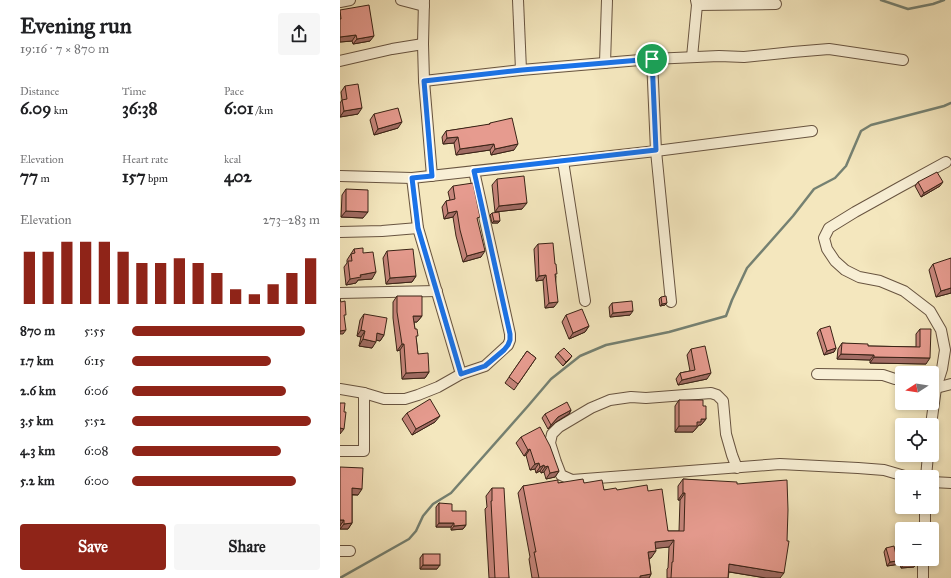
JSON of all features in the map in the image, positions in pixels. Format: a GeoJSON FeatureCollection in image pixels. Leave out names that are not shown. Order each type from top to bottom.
{"type":"FeatureCollection","features":[{"type":"Feature","properties":{"kind":"street"},"geometry":{"type":"LineString","coordinates":[[340,2],[350,0]]}},
{"type":"Feature","properties":{"kind":"street"},"geometry":{"type":"LineString","coordinates":[[401,0],[424,3],[424,81],[432,176]]}},
{"type":"Feature","properties":{"kind":"street"},"geometry":{"type":"LineString","coordinates":[[518,0],[522,70]]}},
{"type":"Feature","properties":{"kind":"street"},"geometry":{"type":"LineString","coordinates":[[605,63],[607,0]]}},
{"type":"Feature","properties":{"kind":"street"},"geometry":{"type":"LineString","coordinates":[[692,57],[697,3],[776,4]]}},
{"type":"Feature","properties":{"kind":"street"},"geometry":{"type":"LineString","coordinates":[[340,61],[392,49],[423,44]]}},
{"type":"Feature","properties":{"kind":"street"},"geometry":{"type":"LineString","coordinates":[[424,81],[522,70],[652,59],[744,56],[829,49],[903,60]]}},
{"type":"Feature","properties":{"kind":"street"},"geometry":{"type":"LineString","coordinates":[[652,59],[656,150],[671,302]]}},
{"type":"Feature","properties":{"kind":"street"},"geometry":{"type":"LineString","coordinates":[[340,176],[412,178],[812,131]]}},
{"type":"Feature","properties":{"kind":"street"},"geometry":{"type":"LineString","coordinates":[[563,161],[585,301]]}},
{"type":"Feature","properties":{"kind":"street"},"geometry":{"type":"LineString","coordinates":[[939,376],[942,369],[945,350],[941,330],[930,311],[904,291],[880,281],[859,277],[845,270],[835,262],[827,249],[824,238],[829,228],[946,162]]}},
{"type":"Feature","properties":{"kind":"street"},"geometry":{"type":"LineString","coordinates":[[340,389],[364,393],[384,399],[405,399],[418,396],[461,374],[485,366],[508,345],[510,334],[474,171]]}},
{"type":"Feature","properties":{"kind":"street"},"geometry":{"type":"LineString","coordinates":[[412,178],[418,228],[461,374]]}},
{"type":"Feature","properties":{"kind":"street"},"geometry":{"type":"LineString","coordinates":[[340,232],[418,228]]}},
{"type":"Feature","properties":{"kind":"street"},"geometry":{"type":"LineString","coordinates":[[340,293],[436,291]]}},
{"type":"Feature","properties":{"kind":"street"},"geometry":{"type":"LineString","coordinates":[[817,374],[883,375],[895,379]]}},
{"type":"Feature","properties":{"kind":"street"},"geometry":{"type":"LineString","coordinates":[[939,386],[951,384]]}},
{"type":"Feature","properties":{"kind":"street"},"geometry":{"type":"LineString","coordinates":[[340,451],[364,451],[364,393]]}},
{"type":"Feature","properties":{"kind":"street"},"geometry":{"type":"LineString","coordinates":[[737,468],[726,434],[723,401],[717,395],[711,393],[646,398],[631,396],[610,400],[591,408],[559,427],[552,434],[550,443],[562,475],[572,480],[737,468],[780,464],[884,470],[895,473]]}},
{"type":"Feature","properties":{"kind":"street"},"geometry":{"type":"LineString","coordinates":[[939,482],[951,483]]}},
{"type":"Feature","properties":{"kind":"street"},"geometry":{"type":"LineString","coordinates":[[923,578],[924,566]]}},
{"type":"Feature","properties":{"kind":"building"},"geometry":{"type":"Polygon","coordinates":[[[369,5],[374,36],[357,39],[356,35],[340,37],[340,10],[369,5]]]}},
{"type":"Feature","properties":{"kind":"building"},"geometry":{"type":"Polygon","coordinates":[[[358,84],[362,108],[344,111],[342,100],[347,99],[345,86],[358,84]]]}},
{"type":"Feature","properties":{"kind":"building"},"geometry":{"type":"Polygon","coordinates":[[[398,108],[402,122],[378,129],[374,114],[398,108]]]}},
{"type":"Feature","properties":{"kind":"building"},"geometry":{"type":"Polygon","coordinates":[[[512,118],[518,144],[495,149],[494,144],[460,149],[458,137],[447,138],[446,131],[490,124],[512,118]]]}},
{"type":"Feature","properties":{"kind":"building"},"geometry":{"type":"Polygon","coordinates":[[[937,172],[943,182],[924,193],[918,182],[937,172]]]}},
{"type":"Feature","properties":{"kind":"building"},"geometry":{"type":"Polygon","coordinates":[[[524,176],[527,203],[499,206],[497,179],[524,176]]]}},
{"type":"Feature","properties":{"kind":"building"},"geometry":{"type":"Polygon","coordinates":[[[473,183],[480,217],[477,218],[485,251],[467,256],[457,211],[448,213],[446,201],[455,199],[453,186],[473,183]]]}},
{"type":"Feature","properties":{"kind":"building"},"geometry":{"type":"Polygon","coordinates":[[[346,189],[368,190],[368,212],[346,211],[346,189]]]}},
{"type":"Feature","properties":{"kind":"building"},"geometry":{"type":"Polygon","coordinates":[[[499,212],[500,221],[494,221],[492,213],[499,212]]]}},
{"type":"Feature","properties":{"kind":"building"},"geometry":{"type":"Polygon","coordinates":[[[553,243],[557,274],[555,274],[558,302],[549,303],[546,275],[539,276],[538,244],[553,243]]]}},
{"type":"Feature","properties":{"kind":"building"},"geometry":{"type":"Polygon","coordinates":[[[363,248],[363,253],[373,252],[376,272],[360,275],[361,277],[350,279],[348,261],[352,261],[351,254],[355,253],[354,249],[363,248]]]}},
{"type":"Feature","properties":{"kind":"building"},"geometry":{"type":"Polygon","coordinates":[[[413,249],[416,276],[390,278],[387,251],[413,249]]]}},
{"type":"Feature","properties":{"kind":"building"},"geometry":{"type":"Polygon","coordinates":[[[951,258],[951,288],[941,291],[933,264],[951,258]]]}},
{"type":"Feature","properties":{"kind":"building"},"geometry":{"type":"Polygon","coordinates":[[[397,296],[422,296],[422,316],[413,316],[415,329],[417,329],[418,336],[416,336],[418,354],[428,353],[429,372],[406,373],[404,344],[402,344],[397,312],[397,296]]]}},
{"type":"Feature","properties":{"kind":"building"},"geometry":{"type":"Polygon","coordinates":[[[666,296],[667,303],[662,304],[661,297],[666,296]]]}},
{"type":"Feature","properties":{"kind":"building"},"geometry":{"type":"Polygon","coordinates":[[[340,299],[341,302],[345,301],[346,315],[344,315],[346,330],[340,331],[340,299]]]}},
{"type":"Feature","properties":{"kind":"building"},"geometry":{"type":"Polygon","coordinates":[[[632,301],[633,311],[613,313],[612,303],[632,301]]]}},
{"type":"Feature","properties":{"kind":"building"},"geometry":{"type":"Polygon","coordinates":[[[582,309],[589,326],[573,333],[566,315],[582,309]]]}},
{"type":"Feature","properties":{"kind":"building"},"geometry":{"type":"Polygon","coordinates":[[[364,314],[387,318],[384,335],[377,333],[376,342],[363,339],[365,331],[361,330],[364,314]]]}},
{"type":"Feature","properties":{"kind":"building"},"geometry":{"type":"Polygon","coordinates":[[[830,326],[836,348],[827,351],[820,329],[830,326]]]}},
{"type":"Feature","properties":{"kind":"building"},"geometry":{"type":"Polygon","coordinates":[[[920,329],[931,329],[930,358],[874,357],[874,355],[841,354],[842,343],[868,344],[868,346],[920,347],[920,329]]]}},
{"type":"Feature","properties":{"kind":"building"},"geometry":{"type":"Polygon","coordinates":[[[705,346],[711,373],[682,380],[680,373],[695,370],[691,349],[705,346]]]}},
{"type":"Feature","properties":{"kind":"building"},"geometry":{"type":"Polygon","coordinates":[[[564,348],[572,356],[566,362],[558,353],[564,348]]]}},
{"type":"Feature","properties":{"kind":"building"},"geometry":{"type":"Polygon","coordinates":[[[527,351],[536,358],[518,384],[509,377],[527,351]]]}},
{"type":"Feature","properties":{"kind":"building"},"geometry":{"type":"Polygon","coordinates":[[[430,399],[440,416],[416,429],[407,413],[430,399]]]}},
{"type":"Feature","properties":{"kind":"building"},"geometry":{"type":"Polygon","coordinates":[[[679,400],[703,400],[703,406],[706,406],[706,419],[701,419],[701,422],[697,422],[697,426],[679,426],[679,400]]]}},
{"type":"Feature","properties":{"kind":"building"},"geometry":{"type":"Polygon","coordinates":[[[567,402],[571,410],[558,417],[551,425],[545,414],[567,402]]]}},
{"type":"Feature","properties":{"kind":"building"},"geometry":{"type":"Polygon","coordinates":[[[340,403],[345,403],[344,412],[346,412],[344,429],[340,428],[340,403]]]}},
{"type":"Feature","properties":{"kind":"building"},"geometry":{"type":"Polygon","coordinates":[[[540,427],[550,446],[559,471],[550,473],[548,466],[545,467],[544,465],[540,467],[539,463],[535,464],[530,449],[528,450],[521,437],[540,427]]]}},
{"type":"Feature","properties":{"kind":"building"},"geometry":{"type":"Polygon","coordinates":[[[340,467],[363,468],[362,489],[352,488],[352,523],[344,524],[344,520],[340,520],[340,467]]]}},
{"type":"Feature","properties":{"kind":"building"},"geometry":{"type":"Polygon","coordinates":[[[583,479],[584,483],[602,480],[604,490],[616,488],[617,490],[647,485],[648,491],[662,489],[668,531],[684,531],[685,493],[683,493],[683,479],[737,482],[737,484],[787,480],[787,541],[789,541],[784,573],[729,564],[728,578],[671,578],[674,540],[655,542],[656,551],[648,552],[651,574],[640,576],[640,578],[539,578],[534,552],[536,552],[523,486],[558,480],[558,483],[583,479]]]}},
{"type":"Feature","properties":{"kind":"building"},"geometry":{"type":"Polygon","coordinates":[[[492,488],[504,488],[509,578],[495,578],[491,501],[492,488]]]}},
{"type":"Feature","properties":{"kind":"building"},"geometry":{"type":"Polygon","coordinates":[[[439,503],[452,504],[452,511],[466,511],[466,525],[454,526],[454,523],[439,523],[439,503]]]}},
{"type":"Feature","properties":{"kind":"building"},"geometry":{"type":"Polygon","coordinates":[[[894,546],[895,561],[890,562],[886,548],[894,546]]]}},
{"type":"Feature","properties":{"kind":"building"},"geometry":{"type":"Polygon","coordinates":[[[423,554],[440,554],[440,565],[423,565],[423,554]]]}},
{"type":"Feature","properties":{"kind":"waterway"},"geometry":{"type":"LineString","coordinates":[[881,0],[908,9],[933,4],[944,0]]}},
{"type":"Feature","properties":{"kind":"waterway"},"geometry":{"type":"LineString","coordinates":[[340,578],[409,539],[416,531],[423,516],[433,504],[451,493],[551,379],[580,356],[606,345],[669,332],[726,316],[747,268],[793,216],[814,189],[835,178],[846,166],[861,131],[871,125],[951,103]]}},
{"type":"Feature","properties":{"kind":"route"},"geometry":{"type":"LineString","coordinates":[[652,59],[656,150],[474,171],[510,334],[510,340],[504,350],[485,366],[461,374],[418,228],[412,178],[432,176],[424,81],[522,70],[652,59]]}}]}
